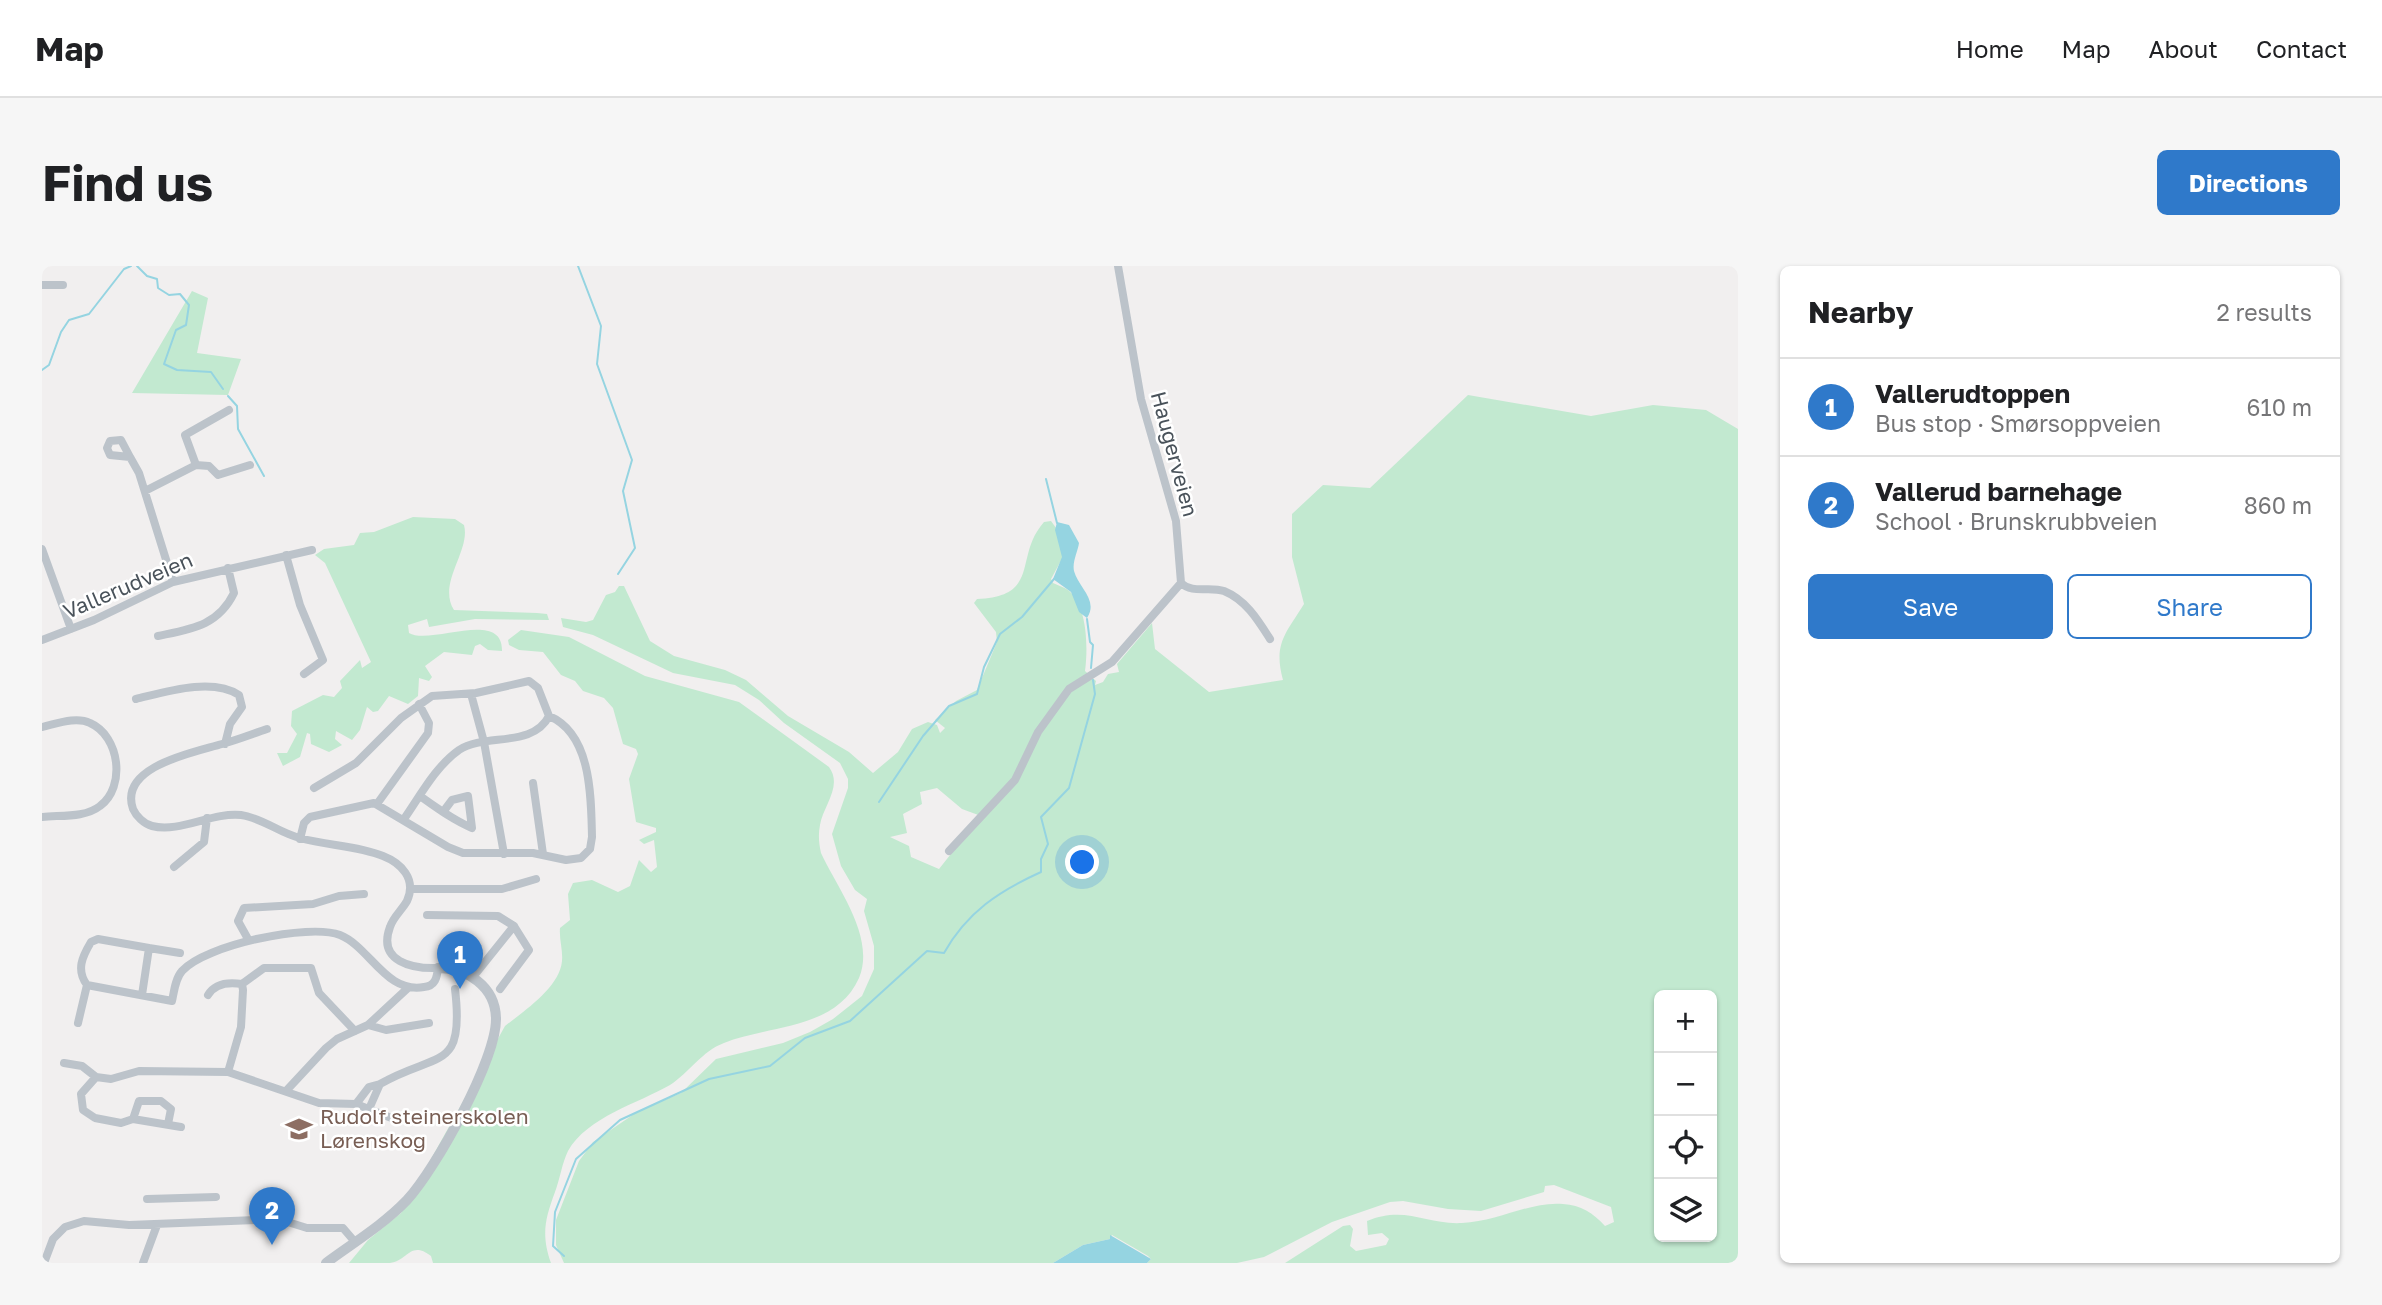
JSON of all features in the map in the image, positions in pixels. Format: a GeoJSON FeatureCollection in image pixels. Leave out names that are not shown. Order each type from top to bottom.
{"type":"FeatureCollection","features":[{"type":"Feature","properties":{"kind":"street","name":"Haugerveien"},"geometry":{"type":"LineString","coordinates":[[1118,266],[1141,399],[1175,521],[1181,583]]}},
{"type":"Feature","properties":{"kind":"street"},"geometry":{"type":"LineString","coordinates":[[42,285],[63,285]]}},
{"type":"Feature","properties":{"kind":"street"},"geometry":{"type":"LineString","coordinates":[[196,465],[185,435],[229,410]]}},
{"type":"Feature","properties":{"kind":"street"},"geometry":{"type":"LineString","coordinates":[[130,457],[145,491],[173,582]]}},
{"type":"Feature","properties":{"kind":"street"},"geometry":{"type":"LineString","coordinates":[[145,491],[196,465],[209,466],[218,475],[250,465]]}},
{"type":"Feature","properties":{"kind":"street"},"geometry":{"type":"LineString","coordinates":[[42,549],[71,629]]}},
{"type":"Feature","properties":{"kind":"street","name":"Vallerudveien"},"geometry":{"type":"LineString","coordinates":[[42,640],[173,582],[312,550]]}},
{"type":"Feature","properties":{"kind":"street"},"geometry":{"type":"LineString","coordinates":[[286,555],[300,605],[323,660],[304,674]]}},
{"type":"Feature","properties":{"kind":"street"},"geometry":{"type":"LineString","coordinates":[[158,636],[201,627],[215,619],[234,593],[228,568]]}},
{"type":"Feature","properties":{"kind":"street"},"geometry":{"type":"LineString","coordinates":[[949,851],[1015,780],[1038,732],[1069,689],[1112,662],[1181,583],[1191,589],[1222,590],[1236,598],[1255,616],[1270,639]]}},
{"type":"Feature","properties":{"kind":"street"},"geometry":{"type":"LineString","coordinates":[[300,839],[304,823],[310,817],[349,806],[377,804],[456,851],[543,854],[561,859],[581,858],[592,844],[581,748],[569,729],[549,716],[538,688],[529,681],[471,694],[437,695],[419,704],[356,763],[314,788]]}},
{"type":"Feature","properties":{"kind":"street"},"geometry":{"type":"LineString","coordinates":[[136,699],[188,688],[231,690],[239,695],[242,707],[230,724],[225,744]]}},
{"type":"Feature","properties":{"kind":"street"},"geometry":{"type":"LineString","coordinates":[[471,694],[484,742],[504,854]]}},
{"type":"Feature","properties":{"kind":"street"},"geometry":{"type":"LineString","coordinates":[[377,804],[428,733],[429,723],[419,704]]}},
{"type":"Feature","properties":{"kind":"street"},"geometry":{"type":"LineString","coordinates":[[404,819],[452,756],[464,747],[526,734],[541,727],[549,716]]}},
{"type":"Feature","properties":{"kind":"street"},"geometry":{"type":"LineString","coordinates":[[42,727],[88,721],[101,730],[109,741],[116,768],[111,795],[100,806],[75,815],[42,817]]}},
{"type":"Feature","properties":{"kind":"street"},"geometry":{"type":"LineString","coordinates":[[267,729],[164,761],[144,776],[132,792],[133,809],[142,820],[152,826],[207,818],[248,816],[300,839],[350,846],[388,858],[405,870],[410,889],[407,901],[388,930],[390,951],[399,963],[409,967],[456,969],[473,977],[490,995],[496,1020],[491,1043],[461,1113],[413,1193],[387,1218],[326,1263]]}},
{"type":"Feature","properties":{"kind":"street"},"geometry":{"type":"LineString","coordinates":[[533,783],[543,854]]}},
{"type":"Feature","properties":{"kind":"street"},"geometry":{"type":"LineString","coordinates":[[420,796],[443,812]]}},
{"type":"Feature","properties":{"kind":"street"},"geometry":{"type":"LineString","coordinates":[[174,867],[204,842],[207,818]]}},
{"type":"Feature","properties":{"kind":"street"},"geometry":{"type":"LineString","coordinates":[[410,889],[502,889],[536,879]]}},
{"type":"Feature","properties":{"kind":"street"},"geometry":{"type":"LineString","coordinates":[[248,939],[237,921],[244,908],[313,904],[339,896],[364,894]]}},
{"type":"Feature","properties":{"kind":"street"},"geometry":{"type":"LineString","coordinates":[[427,915],[498,916],[508,919],[529,950],[500,989]]}},
{"type":"Feature","properties":{"kind":"street"},"geometry":{"type":"LineString","coordinates":[[473,977],[514,926]]}},
{"type":"Feature","properties":{"kind":"street"},"geometry":{"type":"LineString","coordinates":[[87,985],[172,1001],[178,977],[184,969],[248,939],[338,934],[351,942],[392,979],[409,987],[432,984],[438,968]]}},
{"type":"Feature","properties":{"kind":"street"},"geometry":{"type":"LineString","coordinates":[[78,1023],[87,985],[80,963],[91,942],[99,939],[180,953]]}},
{"type":"Feature","properties":{"kind":"street"},"geometry":{"type":"LineString","coordinates":[[142,995],[149,948]]}},
{"type":"Feature","properties":{"kind":"street"},"geometry":{"type":"LineString","coordinates":[[208,995],[216,986],[242,984],[260,969],[311,968],[319,993],[355,1031]]}},
{"type":"Feature","properties":{"kind":"street"},"geometry":{"type":"LineString","coordinates":[[228,1072],[242,1027],[242,984]]}},
{"type":"Feature","properties":{"kind":"street"},"geometry":{"type":"LineString","coordinates":[[286,1091],[326,1048],[368,1025],[409,987]]}},
{"type":"Feature","properties":{"kind":"street"},"geometry":{"type":"LineString","coordinates":[[356,1104],[369,1087],[447,1054],[456,1033],[455,989]]}},
{"type":"Feature","properties":{"kind":"street"},"geometry":{"type":"LineString","coordinates":[[368,1025],[386,1030],[429,1023]]}},
{"type":"Feature","properties":{"kind":"street"},"geometry":{"type":"LineString","coordinates":[[64,1063],[82,1066],[96,1077],[111,1079],[139,1071],[228,1072],[319,1103],[356,1104],[394,1119]]}},
{"type":"Feature","properties":{"kind":"street"},"geometry":{"type":"LineString","coordinates":[[96,1077],[81,1094],[83,1110],[95,1118],[114,1122],[133,1119],[181,1127]]}},
{"type":"Feature","properties":{"kind":"street"},"geometry":{"type":"LineString","coordinates":[[369,1109],[380,1084]]}},
{"type":"Feature","properties":{"kind":"street"},"geometry":{"type":"LineString","coordinates":[[133,1119],[139,1101],[161,1101],[171,1109],[168,1124]]}},
{"type":"Feature","properties":{"kind":"street"},"geometry":{"type":"LineString","coordinates":[[147,1199],[216,1197]]}},
{"type":"Feature","properties":{"kind":"street"},"geometry":{"type":"LineString","coordinates":[[44,1263],[53,1239],[65,1227],[96,1221],[128,1226],[282,1219],[307,1228],[340,1227],[355,1242]]}},
{"type":"Feature","properties":{"kind":"street"},"geometry":{"type":"LineString","coordinates":[[143,1263],[157,1225]]}},
{"type":"Feature","properties":{"kind":"green space"},"geometry":{"type":"Polygon","coordinates":[[[192,291],[208,298],[197,353],[241,359],[228,395],[132,393],[192,291]]]}},
{"type":"Feature","properties":{"kind":"green space"},"geometry":{"type":"Polygon","coordinates":[[[1468,395],[1591,416],[1653,405],[1706,410],[1738,429],[1738,1263],[1285,1263],[1343,1226],[1350,1225],[1353,1229],[1350,1246],[1356,1251],[1386,1245],[1389,1239],[1382,1233],[1368,1235],[1367,1221],[1393,1215],[1462,1223],[1538,1206],[1563,1204],[1586,1210],[1605,1226],[1614,1222],[1611,1207],[1554,1185],[1545,1186],[1544,1192],[1481,1211],[1448,1209],[1403,1201],[1390,1202],[1332,1222],[1264,1257],[1237,1263],[1147,1263],[1151,1259],[1148,1256],[1112,1235],[1110,1239],[1083,1245],[1053,1263],[564,1263],[556,1245],[556,1220],[579,1161],[593,1142],[637,1112],[681,1093],[716,1059],[783,1043],[833,1019],[862,996],[874,969],[874,946],[864,911],[867,899],[855,890],[841,866],[832,834],[848,788],[848,779],[840,763],[784,723],[759,700],[735,685],[673,673],[593,635],[563,627],[561,618],[586,622],[593,620],[606,595],[615,592],[619,586],[624,586],[650,641],[674,656],[725,670],[746,680],[788,716],[849,752],[873,773],[898,752],[912,729],[928,722],[937,725],[940,733],[945,728],[935,720],[956,701],[977,690],[997,642],[996,632],[974,603],[977,599],[1011,591],[1019,583],[1035,535],[1044,522],[1051,521],[1059,532],[1064,555],[1051,579],[1053,583],[1068,590],[1080,606],[1086,640],[1085,671],[1096,681],[1095,685],[1103,682],[1108,674],[1119,672],[1117,664],[1152,623],[1155,649],[1209,692],[1283,680],[1280,657],[1283,639],[1304,604],[1292,557],[1292,514],[1323,485],[1370,488],[1468,395]],[[937,788],[920,792],[922,804],[903,814],[907,833],[890,837],[909,846],[911,857],[939,869],[981,816],[962,809],[937,788]]]}},
{"type":"Feature","properties":{"kind":"green space"},"geometry":{"type":"Polygon","coordinates":[[[413,517],[455,519],[464,525],[463,545],[449,589],[454,610],[547,614],[549,620],[475,619],[429,627],[427,619],[408,625],[409,633],[419,636],[479,630],[491,632],[499,638],[502,651],[488,650],[480,644],[475,646],[472,655],[444,652],[425,666],[432,677],[429,681],[419,678],[418,696],[408,704],[389,696],[378,711],[373,712],[367,707],[360,730],[352,740],[336,731],[335,739],[342,745],[329,752],[311,744],[310,734],[307,733],[300,757],[283,766],[277,753],[287,753],[297,734],[291,726],[292,711],[323,695],[334,697],[342,688],[340,681],[360,660],[362,668],[371,662],[325,563],[315,555],[324,549],[354,545],[360,533],[374,532],[413,517]]]}},
{"type":"Feature","properties":{"kind":"green space"},"geometry":{"type":"Polygon","coordinates":[[[521,630],[569,637],[645,676],[739,702],[829,767],[834,781],[820,825],[820,846],[859,930],[863,962],[859,978],[848,995],[834,1008],[818,1017],[741,1037],[716,1047],[670,1085],[600,1120],[577,1139],[564,1161],[549,1211],[545,1235],[551,1263],[433,1263],[431,1256],[418,1250],[390,1263],[349,1263],[368,1240],[401,1213],[505,1026],[540,998],[555,980],[562,961],[560,928],[570,920],[568,894],[573,883],[592,880],[618,892],[630,886],[639,860],[651,872],[657,867],[654,840],[644,844],[639,840],[656,832],[656,828],[636,822],[629,779],[638,754],[636,749],[623,744],[613,708],[604,698],[583,691],[575,681],[561,675],[543,652],[519,650],[509,645],[508,640],[521,630]]]}},
{"type":"Feature","properties":{"kind":"water"},"geometry":{"type":"Polygon","coordinates":[[[1057,522],[1069,525],[1079,543],[1074,571],[1091,605],[1087,618],[1079,612],[1071,592],[1053,579],[1062,557],[1055,530],[1057,522]]]}},
{"type":"Feature","properties":{"kind":"water"},"geometry":{"type":"Polygon","coordinates":[[[1110,1235],[1151,1259],[1147,1263],[1053,1263],[1083,1245],[1110,1239],[1110,1235]]]}},
{"type":"Feature","properties":{"kind":"waterway"},"geometry":{"type":"LineString","coordinates":[[42,370],[49,365],[61,332],[69,320],[89,314],[124,269],[131,266]]}},
{"type":"Feature","properties":{"kind":"waterway"},"geometry":{"type":"LineString","coordinates":[[137,266],[147,276],[157,279],[158,288],[169,295],[180,294],[189,305],[186,325],[176,330],[164,364],[177,370],[211,372],[223,389]]}},
{"type":"Feature","properties":{"kind":"waterway"},"geometry":{"type":"LineString","coordinates":[[578,266],[601,326],[597,364],[632,460],[623,491],[635,548],[618,574]]}},
{"type":"Feature","properties":{"kind":"waterway"},"geometry":{"type":"LineString","coordinates":[[228,396],[237,406],[238,429],[264,476]]}},
{"type":"Feature","properties":{"kind":"waterway"},"geometry":{"type":"LineString","coordinates":[[1046,479],[1057,523]]}},
{"type":"Feature","properties":{"kind":"waterway"},"geometry":{"type":"LineString","coordinates":[[879,802],[923,736],[949,706],[977,694],[984,667],[1000,634],[1022,617],[1054,579]]}},
{"type":"Feature","properties":{"kind":"waterway"},"geometry":{"type":"LineString","coordinates":[[1087,619],[1090,642],[1093,645],[1091,668]]}},
{"type":"Feature","properties":{"kind":"waterway"},"geometry":{"type":"LineString","coordinates":[[564,1256],[553,1246],[555,1212],[576,1159],[620,1120],[709,1079],[770,1066],[805,1038],[850,1021],[927,951],[944,953],[963,926],[985,904],[1041,872],[1041,859],[1048,844],[1041,817],[1069,788],[1095,694],[1093,680]]}},
{"type":"Feature","properties":{"kind":"place","name":"Vallerudtoppen"},"geometry":{"type":"Point","coordinates":[460,989]}},
{"type":"Feature","properties":{"kind":"place","name":"Rudolf steinerskolen Lørenskog"},"geometry":{"type":"Point","coordinates":[299,1129]}},
{"type":"Feature","properties":{"kind":"place","name":"Vallerud barnehage"},"geometry":{"type":"Point","coordinates":[272,1245]}}]}
